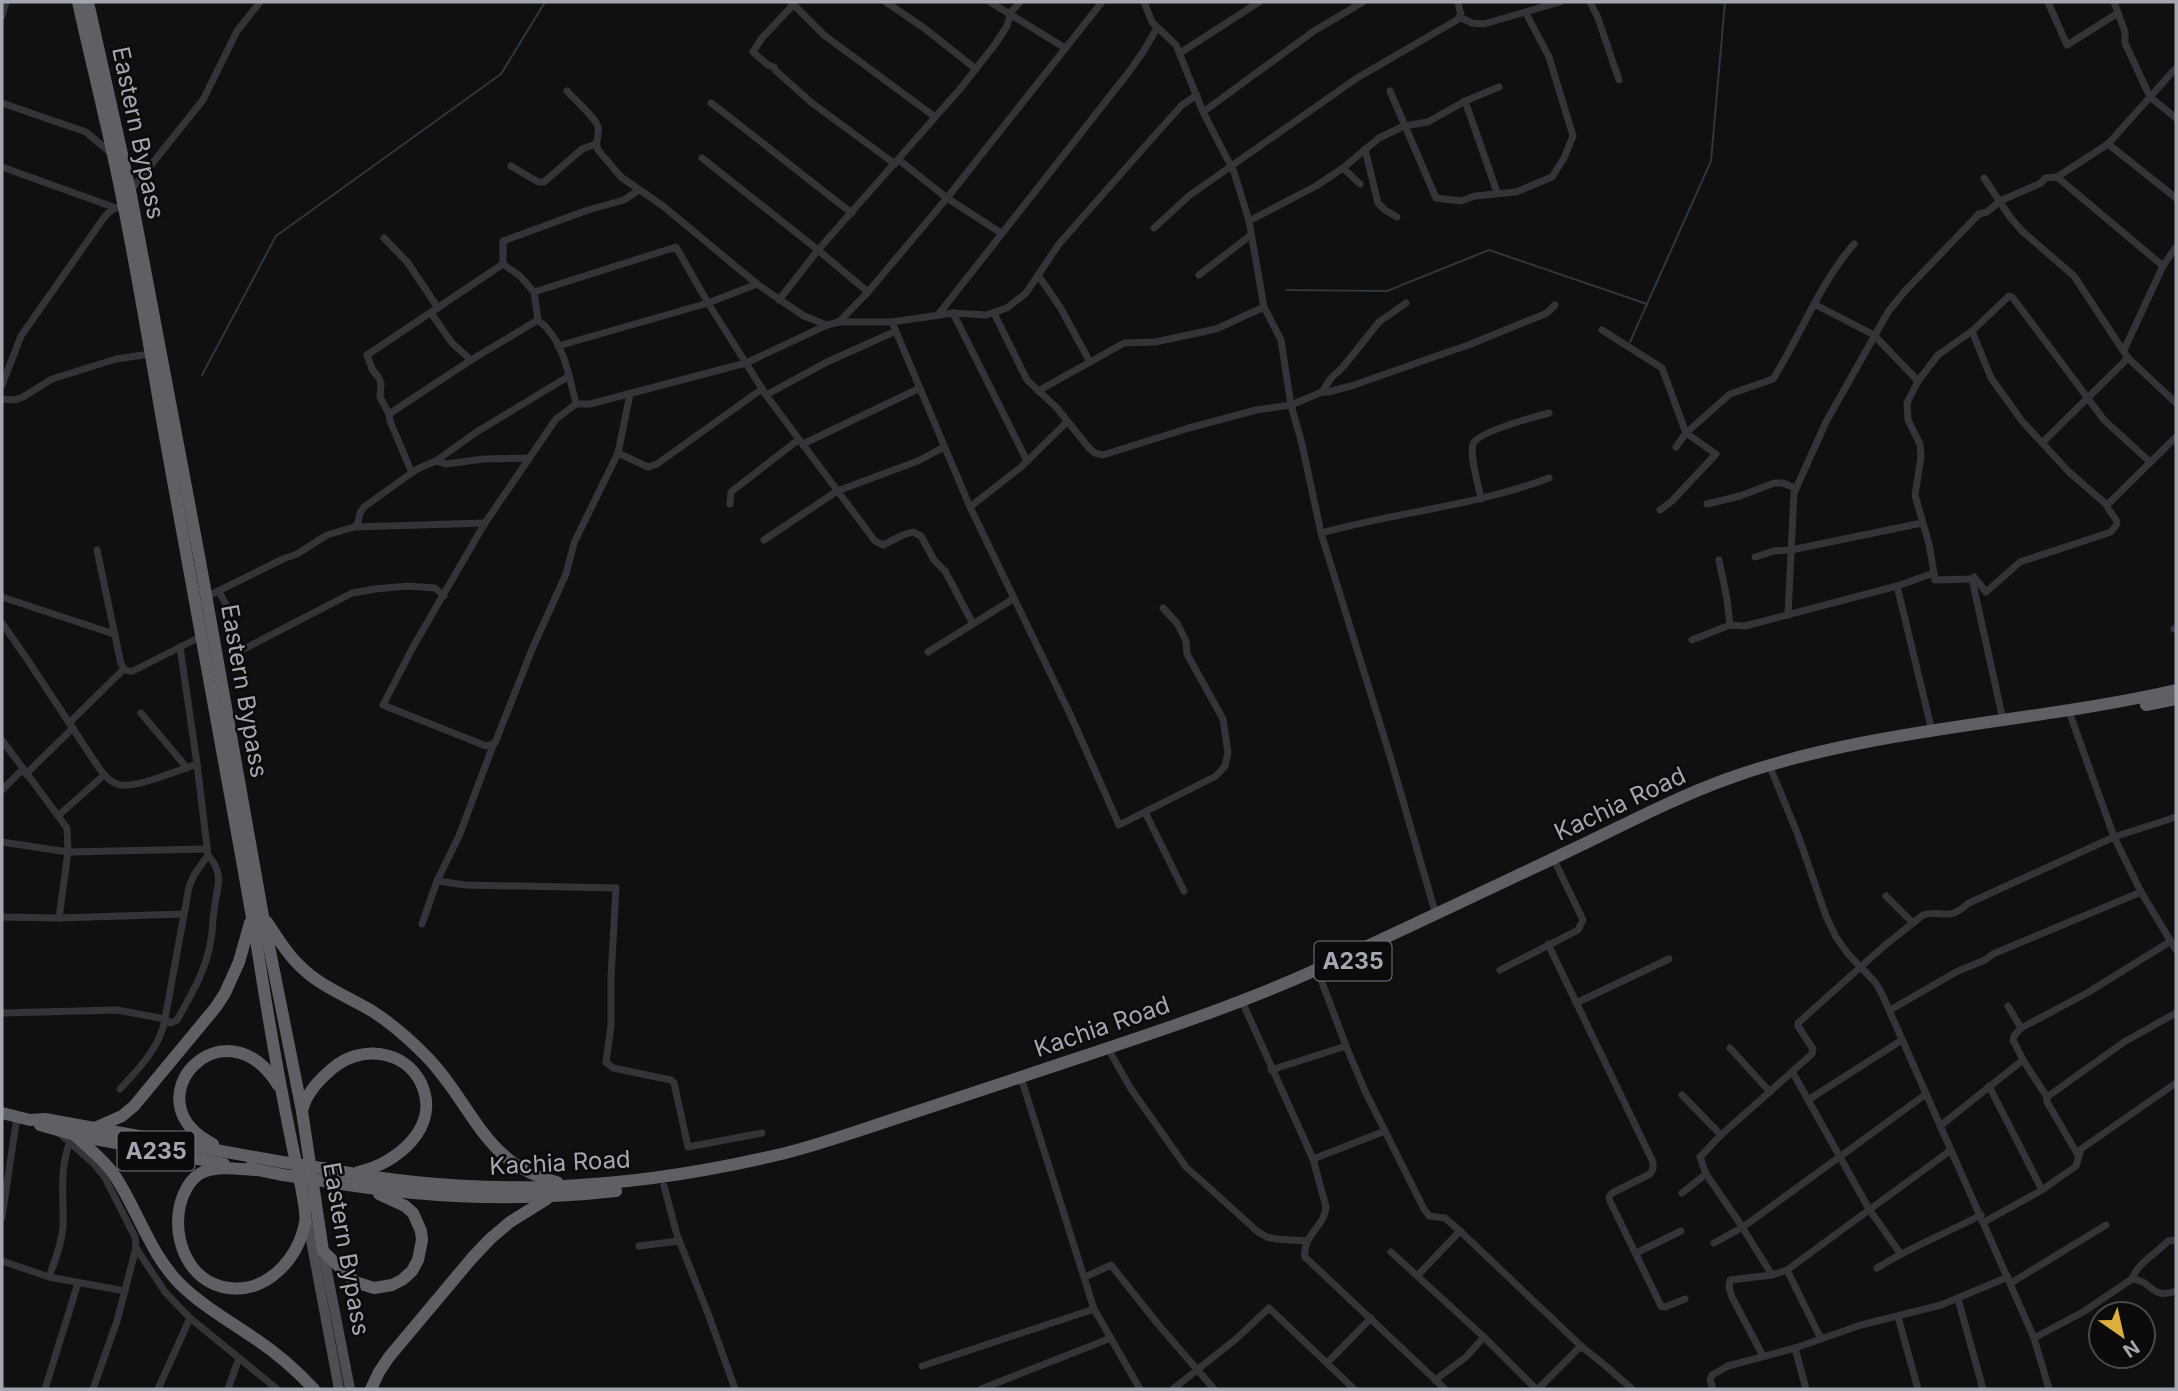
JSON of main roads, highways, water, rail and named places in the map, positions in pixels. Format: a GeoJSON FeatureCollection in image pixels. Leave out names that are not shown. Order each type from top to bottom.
{"type":"FeatureCollection","features":[{"type":"Feature","properties":{"kind":"highway","name":"Eastern Bypass"},"geometry":{"type":"LineString","coordinates":[[78,2],[111,153],[257,916],[302,1111],[323,1251]]}},
{"type":"Feature","properties":{"kind":"highway","name":"Eastern Bypass"},"geometry":{"type":"LineString","coordinates":[[88,2],[130,190],[206,597],[257,916],[281,1088],[307,1219]]}},
{"type":"Feature","properties":{"kind":"highway","name":"Kachia Road"},"geometry":{"type":"LineString","coordinates":[[366,1189],[455,1197],[550,1197],[578,1189],[699,1172],[779,1155],[1023,1084],[1245,1009],[1699,799],[1772,772],[2003,720],[2176,690]]}},
{"type":"Feature","properties":{"kind":"highway","name":"Kachia Road"},"geometry":{"type":"LineString","coordinates":[[2,1114],[30,1121],[45,1119],[226,1151],[282,1168],[323,1175],[349,1173],[446,1186],[578,1189],[664,1186],[749,1170],[800,1157],[1242,1001],[1312,972],[1674,801],[1726,780],[1815,753],[1932,731],[1961,731],[2071,717],[2176,699]]}},
{"type":"Feature","properties":{"kind":"highway"},"geometry":{"type":"LineString","coordinates":[[94,1128],[122,1116],[134,1106],[216,1007],[232,980],[257,916],[298,965],[325,985],[382,1018],[428,1057],[493,1145],[509,1162],[545,1180],[578,1189]]}},
{"type":"Feature","properties":{"kind":"highway"},"geometry":{"type":"LineString","coordinates":[[226,1151],[200,1138],[183,1114],[180,1091],[190,1067],[214,1052],[237,1053],[260,1063],[281,1088]]}},
{"type":"Feature","properties":{"kind":"highway"},"geometry":{"type":"LineString","coordinates":[[302,1111],[310,1091],[327,1073],[350,1057],[377,1052],[388,1055],[408,1067],[416,1076],[424,1096],[423,1121],[418,1132],[403,1151],[383,1165],[349,1173]]}},
{"type":"Feature","properties":{"kind":"highway","name":"A235"},"geometry":{"type":"LineString","coordinates":[[30,1121],[55,1130],[72,1140],[255,1170],[282,1168]]}},
{"type":"Feature","properties":{"kind":"highway"},"geometry":{"type":"LineString","coordinates":[[72,1140],[97,1155],[114,1175],[152,1244],[178,1281],[197,1299],[261,1342],[314,1389]]}},
{"type":"Feature","properties":{"kind":"highway"},"geometry":{"type":"LineString","coordinates":[[255,1170],[214,1169],[202,1172],[186,1189],[177,1225],[184,1252],[198,1273],[232,1288],[269,1279],[287,1262],[307,1219]]}},
{"type":"Feature","properties":{"kind":"highway","name":"A235"},"geometry":{"type":"LineString","coordinates":[[323,1175],[366,1189]]}},
{"type":"Feature","properties":{"kind":"highway"},"geometry":{"type":"LineString","coordinates":[[323,1251],[348,1276],[363,1286],[374,1288],[392,1285],[412,1271],[418,1260],[422,1240],[418,1221],[405,1206],[366,1189]]}},
{"type":"Feature","properties":{"kind":"highway"},"geometry":{"type":"LineString","coordinates":[[371,1389],[389,1357],[472,1258],[510,1222],[550,1197]]}},
{"type":"Feature","properties":{"kind":"main road","name":"Eastern Bypass"},"geometry":{"type":"LineString","coordinates":[[307,1219],[339,1389]]}},
{"type":"Feature","properties":{"kind":"main road","name":"Eastern Bypass"},"geometry":{"type":"LineString","coordinates":[[323,1251],[350,1389]]}},
{"type":"Feature","properties":{"kind":"waterway"},"geometry":{"type":"LineString","coordinates":[[202,375],[276,236],[501,74],[545,2]]}},
{"type":"Feature","properties":{"kind":"waterway"},"geometry":{"type":"LineString","coordinates":[[1630,342],[1711,161],[1725,2]]}},
{"type":"Feature","properties":{"kind":"waterway"},"geometry":{"type":"LineString","coordinates":[[1287,290],[1387,291],[1489,250],[1647,304]]}}]}
